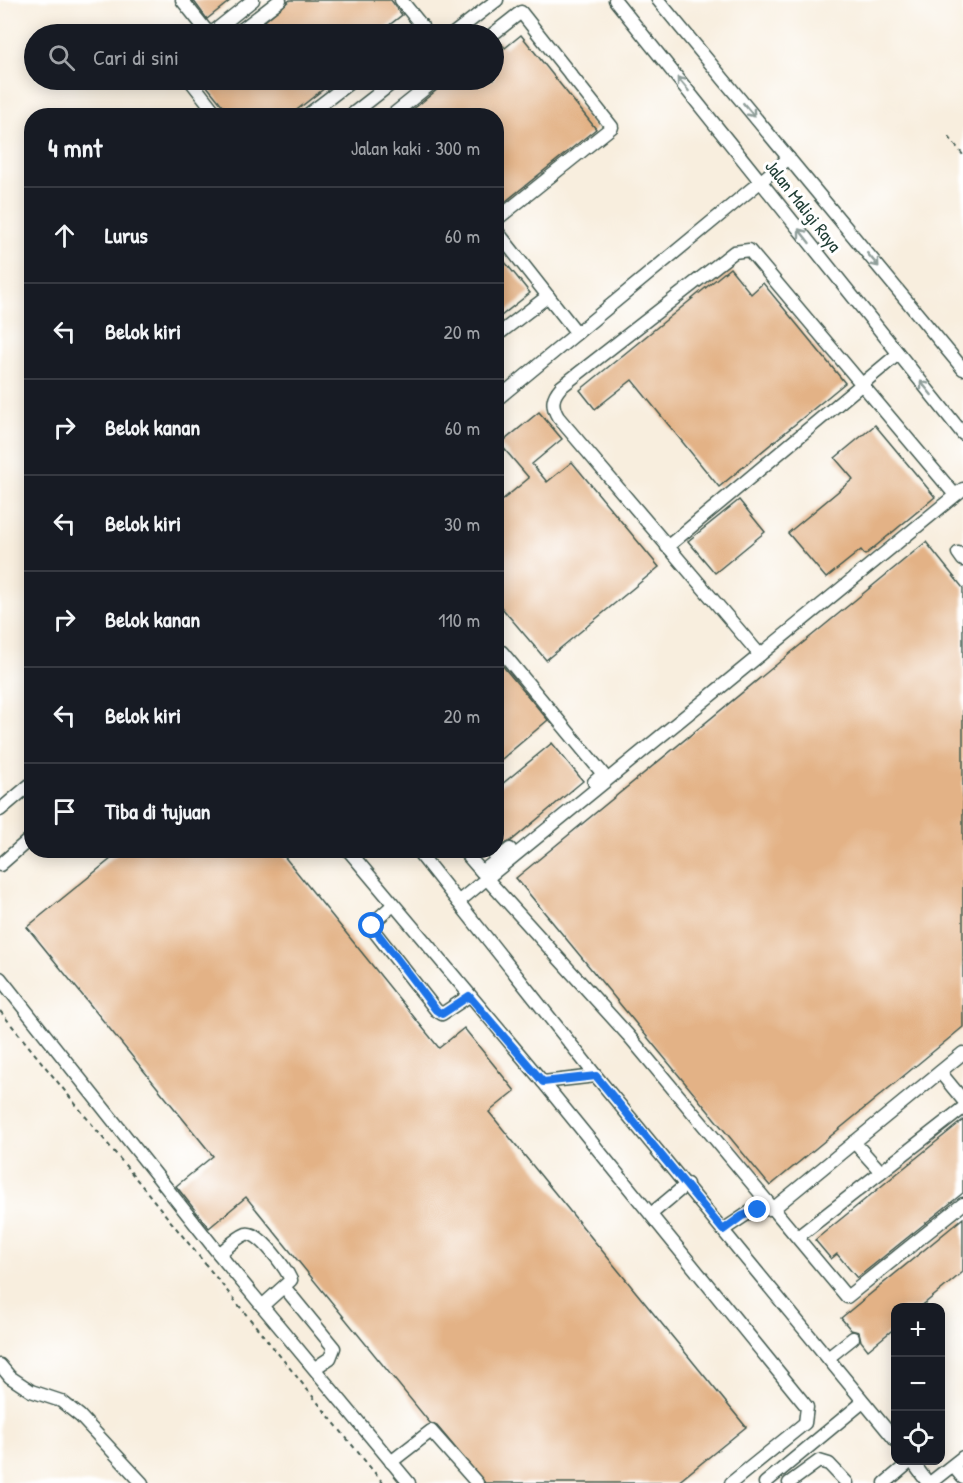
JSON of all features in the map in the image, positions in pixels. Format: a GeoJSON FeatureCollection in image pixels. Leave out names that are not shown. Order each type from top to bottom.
{"type":"FeatureCollection","features":[{"type":"Feature","properties":{"kind":"street"},"geometry":{"type":"LineString","coordinates":[[182,0],[201,24]]}},
{"type":"Feature","properties":{"kind":"street"},"geometry":{"type":"LineString","coordinates":[[223,24],[253,0]]}},
{"type":"Feature","properties":{"kind":"street"},"geometry":{"type":"LineString","coordinates":[[249,24],[280,0]]}},
{"type":"Feature","properties":{"kind":"street"},"geometry":{"type":"LineString","coordinates":[[401,0],[420,24]]}},
{"type":"Feature","properties":{"kind":"street"},"geometry":{"type":"LineString","coordinates":[[466,24],[497,0]]}},
{"type":"Feature","properties":{"kind":"street","name":"Jalan Maligi Raya"},"geometry":{"type":"LineString","coordinates":[[615,0],[963,434]]}},
{"type":"Feature","properties":{"kind":"street","name":"Jalan Maligi Raya"},"geometry":{"type":"LineString","coordinates":[[658,0],[963,369]]}},
{"type":"Feature","properties":{"kind":"street"},"geometry":{"type":"LineString","coordinates":[[504,25],[521,12],[612,127],[504,214]]}},
{"type":"Feature","properties":{"kind":"street"},"geometry":{"type":"LineString","coordinates":[[198,90],[212,108]]}},
{"type":"Feature","properties":{"kind":"street"},"geometry":{"type":"LineString","coordinates":[[316,108],[340,90]]}},
{"type":"Feature","properties":{"kind":"street"},"geometry":{"type":"LineString","coordinates":[[360,108],[383,90]]}},
{"type":"Feature","properties":{"kind":"street"},"geometry":{"type":"LineString","coordinates":[[401,108],[424,90]]}},
{"type":"Feature","properties":{"kind":"street"},"geometry":{"type":"LineString","coordinates":[[504,393],[789,158]]}},
{"type":"Feature","properties":{"kind":"street"},"geometry":{"type":"LineString","coordinates":[[504,240],[577,333]]}},
{"type":"Feature","properties":{"kind":"street"},"geometry":{"type":"LineString","coordinates":[[458,902],[487,879],[959,492],[861,384],[752,252],[744,249],[734,252],[561,387],[555,393],[552,404],[558,417],[760,655]]}},
{"type":"Feature","properties":{"kind":"street"},"geometry":{"type":"LineString","coordinates":[[504,330],[548,296]]}},
{"type":"Feature","properties":{"kind":"street"},"geometry":{"type":"LineString","coordinates":[[667,547],[898,354]]}},
{"type":"Feature","properties":{"kind":"street"},"geometry":{"type":"LineString","coordinates":[[504,653],[603,774],[504,854]]}},
{"type":"Feature","properties":{"kind":"street"},"geometry":{"type":"LineString","coordinates":[[0,810],[24,790]]}},
{"type":"Feature","properties":{"kind":"street"},"geometry":{"type":"LineString","coordinates":[[0,865],[24,844]]}},
{"type":"Feature","properties":{"kind":"street"},"geometry":{"type":"LineString","coordinates":[[355,858],[543,1082],[807,1407],[805,1423],[731,1483]]}},
{"type":"Feature","properties":{"kind":"street"},"geometry":{"type":"LineString","coordinates":[[423,858],[596,1076],[687,1184],[891,1436]]}},
{"type":"Feature","properties":{"kind":"street"},"geometry":{"type":"LineString","coordinates":[[470,858],[482,872],[499,858]]}},
{"type":"Feature","properties":{"kind":"street"},"geometry":{"type":"LineString","coordinates":[[487,879],[628,1035],[799,1236],[847,1297],[963,1204]]}},
{"type":"Feature","properties":{"kind":"street"},"geometry":{"type":"LineString","coordinates":[[393,905],[374,922],[374,931],[436,1010],[442,1014],[447,1012],[469,996]]}},
{"type":"Feature","properties":{"kind":"street"},"geometry":{"type":"LineString","coordinates":[[0,978],[219,1254],[409,1483]]}},
{"type":"Feature","properties":{"kind":"street"},"geometry":{"type":"LineString","coordinates":[[723,1230],[750,1212],[774,1208],[963,1053]]}},
{"type":"Feature","properties":{"kind":"street"},"geometry":{"type":"LineString","coordinates":[[940,1072],[963,1100]]}},
{"type":"Feature","properties":{"kind":"street"},"geometry":{"type":"LineString","coordinates":[[543,1082],[596,1076]]}},
{"type":"Feature","properties":{"kind":"street"},"geometry":{"type":"LineString","coordinates":[[799,1236],[963,1108]]}},
{"type":"Feature","properties":{"kind":"street"},"geometry":{"type":"LineString","coordinates":[[854,1142],[881,1172]]}},
{"type":"Feature","properties":{"kind":"street"},"geometry":{"type":"LineString","coordinates":[[651,1214],[687,1184]]}},
{"type":"Feature","properties":{"kind":"street"},"geometry":{"type":"LineString","coordinates":[[219,1254],[245,1234],[260,1238],[290,1277],[290,1283],[262,1306]]}},
{"type":"Feature","properties":{"kind":"street"},"geometry":{"type":"LineString","coordinates":[[285,1288],[334,1348],[330,1358],[315,1368]]}},
{"type":"Feature","properties":{"kind":"street"},"geometry":{"type":"LineString","coordinates":[[828,1358],[853,1338]]}},
{"type":"Feature","properties":{"kind":"street"},"geometry":{"type":"LineString","coordinates":[[0,1365],[10,1377],[31,1391],[61,1401],[80,1416],[142,1483]]}},
{"type":"Feature","properties":{"kind":"street"},"geometry":{"type":"LineString","coordinates":[[765,1483],[863,1402]]}},
{"type":"Feature","properties":{"kind":"street"},"geometry":{"type":"LineString","coordinates":[[391,1462],[431,1431],[477,1483]]}},
{"type":"Feature","properties":{"kind":"street"},"geometry":{"type":"LineString","coordinates":[[914,1465],[929,1483],[963,1457]]}},
{"type":"Feature","properties":{"kind":"street"},"geometry":{"type":"LineString","coordinates":[[789,1483],[819,1461],[829,1464],[847,1483]]}},
{"type":"Feature","properties":{"kind":"street"},"geometry":{"type":"LineString","coordinates":[[885,1483],[906,1465]]}},
{"type":"Feature","properties":{"kind":"street"},"geometry":{"type":"LineString","coordinates":[[953,1466],[963,1478]]}},
{"type":"Feature","properties":{"kind":"path"},"geometry":{"type":"LineString","coordinates":[[948,137],[963,155]]}},
{"type":"Feature","properties":{"kind":"path"},"geometry":{"type":"LineString","coordinates":[[0,1011],[383,1483]]}},
{"type":"Feature","properties":{"kind":"building"},"geometry":{"type":"Polygon","coordinates":[[[193,0],[231,0],[207,19],[193,0]]]}},
{"type":"Feature","properties":{"kind":"building"},"geometry":{"type":"Polygon","coordinates":[[[290,0],[391,0],[402,15],[391,24],[261,24],[290,0]]]}},
{"type":"Feature","properties":{"kind":"building"},"geometry":{"type":"Polygon","coordinates":[[[521,35],[596,129],[504,203],[504,108],[415,108],[437,90],[504,90],[505,48],[521,35]]]}},
{"type":"Feature","properties":{"kind":"building"},"geometry":{"type":"Polygon","coordinates":[[[210,90],[322,90],[299,108],[225,108],[210,90]]]}},
{"type":"Feature","properties":{"kind":"building"},"geometry":{"type":"Polygon","coordinates":[[[504,261],[530,293],[504,314],[504,261]]]}},
{"type":"Feature","properties":{"kind":"building"},"geometry":{"type":"Polygon","coordinates":[[[730,268],[751,294],[763,283],[845,383],[719,487],[632,380],[595,409],[580,390],[730,268]]]}},
{"type":"Feature","properties":{"kind":"building"},"geometry":{"type":"Polygon","coordinates":[[[539,412],[562,439],[532,464],[547,482],[572,462],[659,567],[546,660],[504,610],[504,498],[529,478],[504,449],[504,441],[539,412]]]}},
{"type":"Feature","properties":{"kind":"building"},"geometry":{"type":"Polygon","coordinates":[[[875,425],[935,497],[865,555],[861,550],[826,578],[788,533],[853,479],[835,458],[875,425]]]}},
{"type":"Feature","properties":{"kind":"building"},"geometry":{"type":"Polygon","coordinates":[[[739,500],[765,532],[715,573],[688,541],[739,500]]]}},
{"type":"Feature","properties":{"kind":"building"},"geometry":{"type":"Polygon","coordinates":[[[926,542],[963,588],[963,1027],[770,1186],[516,878],[926,542]]]}},
{"type":"Feature","properties":{"kind":"building"},"geometry":{"type":"Polygon","coordinates":[[[504,668],[548,720],[504,757],[504,668]]]}},
{"type":"Feature","properties":{"kind":"building"},"geometry":{"type":"Polygon","coordinates":[[[552,743],[583,781],[504,845],[504,782],[552,743]]]}},
{"type":"Feature","properties":{"kind":"building"},"geometry":{"type":"Polygon","coordinates":[[[112,858],[285,858],[439,1048],[464,1028],[515,1091],[489,1112],[746,1427],[677,1483],[485,1483],[437,1426],[430,1423],[246,1197],[209,1228],[176,1186],[213,1156],[27,927],[112,858]]]}},
{"type":"Feature","properties":{"kind":"building"},"geometry":{"type":"Polygon","coordinates":[[[963,1120],[963,1193],[857,1278],[837,1254],[831,1259],[815,1240],[963,1120]]]}},
{"type":"Feature","properties":{"kind":"building"},"geometry":{"type":"Polygon","coordinates":[[[963,1218],[963,1272],[925,1303],[891,1303],[891,1331],[868,1350],[861,1341],[859,1332],[851,1330],[841,1318],[963,1218]]]}},
{"type":"Feature","properties":{"kind":"route"},"geometry":{"type":"LineString","coordinates":[[372,926],[436,1010],[442,1014],[447,1012],[469,996],[543,1082],[596,1076],[723,1230],[742,1216],[758,1210]]}}]}
